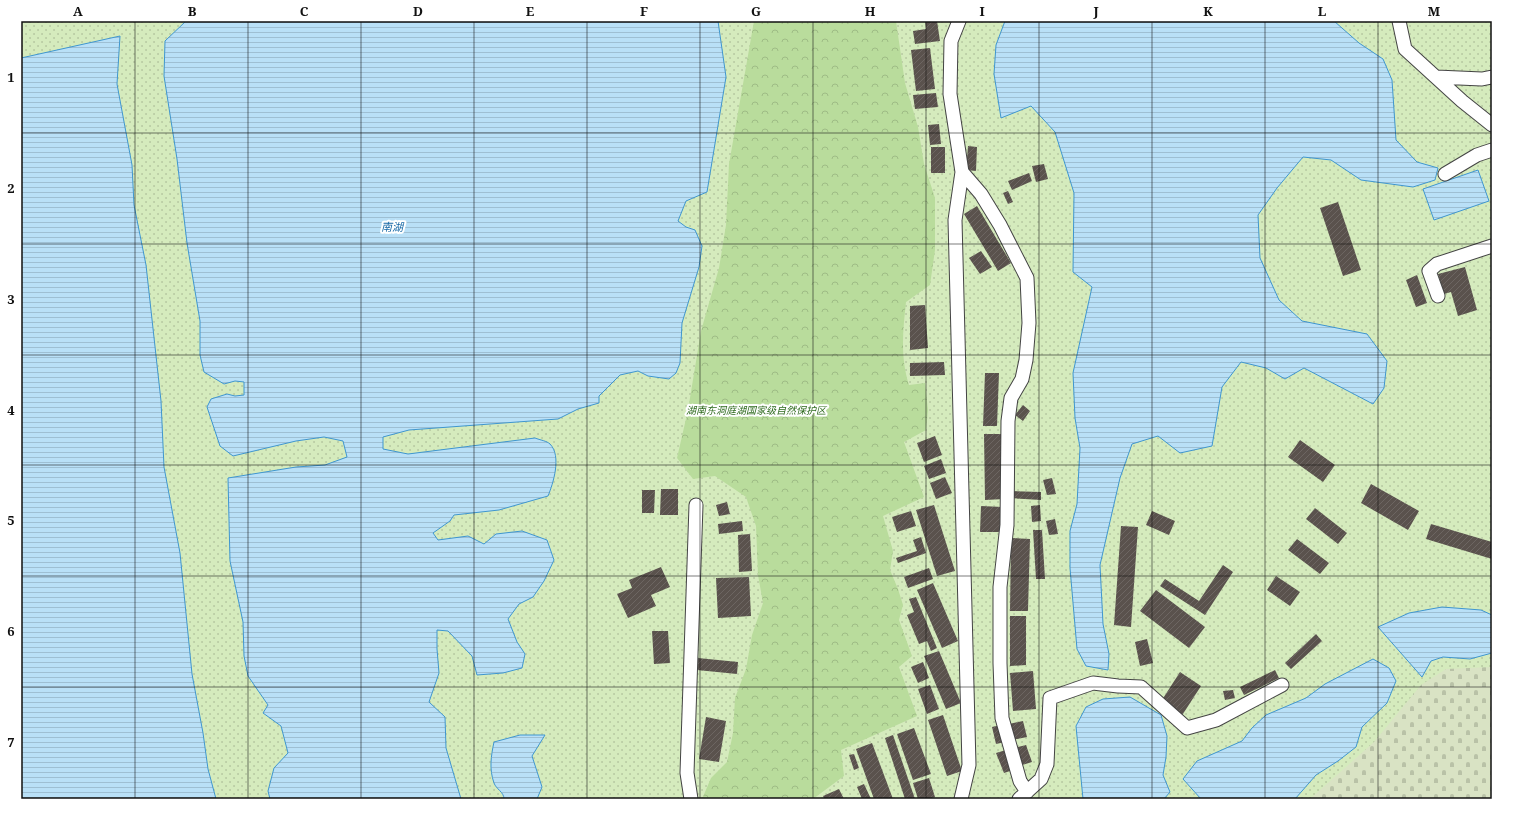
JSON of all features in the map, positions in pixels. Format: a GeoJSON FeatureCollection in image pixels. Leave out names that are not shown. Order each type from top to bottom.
{"type":"FeatureCollection","features":[{"type":"Feature","properties":{"kind":"street"},"geometry":{"type":"LineString","coordinates":[[959,21],[951,41],[950,94],[962,172],[955,220],[969,766],[961,799]]}},
{"type":"Feature","properties":{"kind":"street"},"geometry":{"type":"LineString","coordinates":[[1399,21],[1405,49],[1462,101],[1492,125]]}},
{"type":"Feature","properties":{"kind":"street"},"geometry":{"type":"LineString","coordinates":[[1436,77],[1482,79],[1492,77]]}},
{"type":"Feature","properties":{"kind":"street"},"geometry":{"type":"LineString","coordinates":[[1445,174],[1477,155],[1492,150]]}},
{"type":"Feature","properties":{"kind":"street"},"geometry":{"type":"LineString","coordinates":[[962,172],[981,194],[1000,225],[1028,278],[1029,323],[1026,360],[1022,379],[1010,398],[1008,421],[1007,525],[1000,587],[1002,718],[1023,795],[1042,779],[1047,764],[1050,698],[1093,683],[1141,687],[1187,728],[1216,720],[1282,685]]}},
{"type":"Feature","properties":{"kind":"street"},"geometry":{"type":"LineString","coordinates":[[1438,296],[1429,271],[1437,264],[1492,246]]}},
{"type":"Feature","properties":{"kind":"street"},"geometry":{"type":"LineString","coordinates":[[691,799],[687,772],[696,505]]}},
{"type":"Feature","properties":{"kind":"green space","name":"湖南东洞庭湖国家级自然保护区"},"geometry":{"type":"Polygon","coordinates":[[[21,21],[1492,21],[1492,799],[21,799],[21,21]]]}},
{"type":"Feature","properties":{"kind":"green space"},"geometry":{"type":"Polygon","coordinates":[[[754,21],[896,21],[905,83],[918,127],[924,164],[935,198],[935,250],[930,285],[906,302],[903,333],[904,364],[909,385],[925,383],[928,410],[926,430],[904,442],[924,497],[883,516],[893,551],[890,570],[903,605],[899,620],[912,656],[899,667],[917,716],[841,750],[844,776],[813,799],[702,799],[711,778],[727,762],[733,733],[735,698],[746,669],[752,635],[763,603],[758,575],[756,526],[746,497],[715,476],[693,479],[677,458],[688,410],[701,331],[719,268],[726,225],[729,164],[754,21]]]}},
{"type":"Feature","properties":{"kind":"green space"},"geometry":{"type":"Polygon","coordinates":[[[1492,667],[1492,799],[1310,799],[1374,742],[1421,685],[1446,669],[1492,667]]]}},
{"type":"Feature","properties":{"kind":"water","name":"南湖"},"geometry":{"type":"Polygon","coordinates":[[[186,21],[718,21],[726,77],[707,192],[686,201],[678,221],[686,227],[695,230],[702,246],[699,267],[682,323],[680,363],[676,373],[669,379],[648,376],[638,371],[620,375],[599,396],[599,403],[578,409],[558,419],[409,430],[383,437],[383,449],[408,454],[535,438],[545,441],[554,449],[556,463],[548,496],[499,510],[454,515],[450,521],[433,533],[438,540],[468,536],[484,544],[496,534],[522,531],[547,540],[554,560],[544,581],[533,597],[519,604],[508,619],[517,642],[525,654],[522,668],[503,673],[477,675],[472,656],[448,631],[437,630],[439,673],[429,702],[445,717],[446,748],[461,799],[270,799],[268,791],[274,768],[288,753],[281,726],[263,713],[268,705],[248,676],[244,656],[243,622],[230,561],[228,478],[296,467],[325,465],[347,457],[343,441],[324,437],[296,441],[233,456],[220,446],[207,407],[211,399],[227,394],[235,396],[244,395],[244,382],[235,381],[224,384],[204,372],[200,355],[200,321],[187,243],[177,159],[164,76],[165,41],[186,21]]]}},
{"type":"Feature","properties":{"kind":"water"},"geometry":{"type":"Polygon","coordinates":[[[1005,21],[1334,21],[1359,43],[1383,59],[1392,80],[1396,140],[1417,162],[1438,168],[1435,180],[1413,187],[1361,180],[1331,160],[1303,157],[1277,188],[1258,215],[1260,258],[1279,300],[1302,321],[1367,334],[1387,361],[1384,388],[1373,404],[1304,368],[1285,379],[1266,368],[1241,362],[1222,387],[1212,446],[1180,453],[1158,436],[1132,444],[1120,478],[1100,565],[1103,624],[1109,654],[1108,670],[1086,666],[1077,649],[1070,568],[1070,531],[1077,504],[1080,448],[1075,418],[1073,373],[1092,287],[1073,272],[1074,193],[1055,132],[1031,106],[1001,118],[994,74],[996,45],[1005,21]]]}},
{"type":"Feature","properties":{"kind":"water"},"geometry":{"type":"Polygon","coordinates":[[[120,36],[117,84],[132,165],[134,205],[146,265],[161,401],[164,467],[180,553],[192,674],[208,769],[216,799],[21,799],[21,58],[120,36]]]}},
{"type":"Feature","properties":{"kind":"water"},"geometry":{"type":"Polygon","coordinates":[[[1478,170],[1489,201],[1434,220],[1423,189],[1478,170]]]}},
{"type":"Feature","properties":{"kind":"water"},"geometry":{"type":"Polygon","coordinates":[[[1442,607],[1481,610],[1492,615],[1492,653],[1470,659],[1443,657],[1431,661],[1422,677],[1378,627],[1409,613],[1442,607]]]}},
{"type":"Feature","properties":{"kind":"water"},"geometry":{"type":"Polygon","coordinates":[[[1373,659],[1389,668],[1396,681],[1387,703],[1362,727],[1356,747],[1316,775],[1295,799],[1201,799],[1183,779],[1197,761],[1242,741],[1252,728],[1266,715],[1306,698],[1325,684],[1373,659]]]}},
{"type":"Feature","properties":{"kind":"water"},"geometry":{"type":"Polygon","coordinates":[[[1130,697],[1161,715],[1167,736],[1163,775],[1170,792],[1164,799],[1083,799],[1076,726],[1086,707],[1103,699],[1130,697]]]}},
{"type":"Feature","properties":{"kind":"water"},"geometry":{"type":"Polygon","coordinates":[[[520,735],[545,735],[532,756],[542,787],[537,799],[504,799],[503,794],[495,785],[492,778],[491,762],[494,742],[520,735]]]}},
{"type":"Feature","properties":{"kind":"building"},"geometry":{"type":"Polygon","coordinates":[[[925,21],[937,21],[940,41],[915,44],[913,31],[926,29],[925,21]]]}},
{"type":"Feature","properties":{"kind":"building"},"geometry":{"type":"Polygon","coordinates":[[[930,48],[935,89],[916,91],[911,50],[930,48]]]}},
{"type":"Feature","properties":{"kind":"building"},"geometry":{"type":"Polygon","coordinates":[[[936,93],[938,107],[915,109],[913,95],[936,93]]]}},
{"type":"Feature","properties":{"kind":"building"},"geometry":{"type":"Polygon","coordinates":[[[939,124],[941,144],[930,145],[928,125],[939,124]]]}},
{"type":"Feature","properties":{"kind":"building"},"geometry":{"type":"Polygon","coordinates":[[[968,146],[977,147],[976,171],[966,170],[968,146]]]}},
{"type":"Feature","properties":{"kind":"building"},"geometry":{"type":"Polygon","coordinates":[[[931,147],[945,147],[945,173],[931,173],[931,147]]]}},
{"type":"Feature","properties":{"kind":"building"},"geometry":{"type":"Polygon","coordinates":[[[1044,164],[1048,179],[1036,182],[1032,166],[1044,164]]]}},
{"type":"Feature","properties":{"kind":"building"},"geometry":{"type":"Polygon","coordinates":[[[1029,173],[1032,181],[1012,190],[1008,181],[1029,173]]]}},
{"type":"Feature","properties":{"kind":"building"},"geometry":{"type":"Polygon","coordinates":[[[1008,191],[1013,202],[1008,204],[1003,193],[1008,191]]]}},
{"type":"Feature","properties":{"kind":"building"},"geometry":{"type":"Polygon","coordinates":[[[1338,202],[1361,270],[1343,276],[1320,208],[1338,202]]]}},
{"type":"Feature","properties":{"kind":"building"},"geometry":{"type":"Polygon","coordinates":[[[977,206],[1011,263],[998,271],[964,214],[977,206]]]}},
{"type":"Feature","properties":{"kind":"building"},"geometry":{"type":"Polygon","coordinates":[[[981,251],[992,267],[980,274],[969,258],[981,251]]]}},
{"type":"Feature","properties":{"kind":"building"},"geometry":{"type":"Polygon","coordinates":[[[1465,267],[1477,310],[1458,316],[1451,292],[1444,294],[1438,274],[1465,267]]]}},
{"type":"Feature","properties":{"kind":"building"},"geometry":{"type":"Polygon","coordinates":[[[1417,275],[1427,303],[1416,307],[1406,280],[1417,275]]]}},
{"type":"Feature","properties":{"kind":"building"},"geometry":{"type":"Polygon","coordinates":[[[925,305],[928,348],[910,350],[910,306],[925,305]]]}},
{"type":"Feature","properties":{"kind":"building"},"geometry":{"type":"Polygon","coordinates":[[[944,362],[945,375],[910,376],[910,363],[944,362]]]}},
{"type":"Feature","properties":{"kind":"building"},"geometry":{"type":"Polygon","coordinates":[[[985,373],[999,373],[997,426],[983,426],[985,373]]]}},
{"type":"Feature","properties":{"kind":"building"},"geometry":{"type":"Polygon","coordinates":[[[1023,405],[1030,411],[1023,421],[1015,415],[1023,405]]]}},
{"type":"Feature","properties":{"kind":"building"},"geometry":{"type":"Polygon","coordinates":[[[984,434],[1003,434],[1004,499],[985,500],[984,434]]]}},
{"type":"Feature","properties":{"kind":"building"},"geometry":{"type":"Polygon","coordinates":[[[935,436],[942,455],[924,462],[917,443],[935,436]]]}},
{"type":"Feature","properties":{"kind":"building"},"geometry":{"type":"Polygon","coordinates":[[[1300,440],[1335,465],[1323,482],[1288,457],[1300,440]]]}},
{"type":"Feature","properties":{"kind":"building"},"geometry":{"type":"Polygon","coordinates":[[[941,459],[946,473],[929,479],[924,466],[941,459]]]}},
{"type":"Feature","properties":{"kind":"building"},"geometry":{"type":"Polygon","coordinates":[[[945,477],[952,493],[936,499],[930,483],[945,477]]]}},
{"type":"Feature","properties":{"kind":"building"},"geometry":{"type":"Polygon","coordinates":[[[1052,478],[1056,494],[1047,495],[1043,480],[1052,478]]]}},
{"type":"Feature","properties":{"kind":"building"},"geometry":{"type":"Polygon","coordinates":[[[1371,484],[1419,511],[1408,530],[1361,503],[1371,484]]]}},
{"type":"Feature","properties":{"kind":"building"},"geometry":{"type":"Polygon","coordinates":[[[661,489],[678,489],[678,515],[660,515],[661,489]]]}},
{"type":"Feature","properties":{"kind":"building"},"geometry":{"type":"Polygon","coordinates":[[[642,490],[655,490],[654,513],[642,513],[642,490]]]}},
{"type":"Feature","properties":{"kind":"building"},"geometry":{"type":"Polygon","coordinates":[[[1011,491],[1041,492],[1041,500],[1010,498],[1011,491]]]}},
{"type":"Feature","properties":{"kind":"building"},"geometry":{"type":"Polygon","coordinates":[[[727,502],[730,514],[719,516],[716,505],[727,502]]]}},
{"type":"Feature","properties":{"kind":"building"},"geometry":{"type":"Polygon","coordinates":[[[934,505],[955,571],[937,576],[916,510],[934,505]]]}},
{"type":"Feature","properties":{"kind":"building"},"geometry":{"type":"Polygon","coordinates":[[[1040,505],[1041,521],[1032,522],[1031,506],[1040,505]]]}},
{"type":"Feature","properties":{"kind":"building"},"geometry":{"type":"Polygon","coordinates":[[[981,506],[1003,507],[1002,532],[980,532],[981,506]]]}},
{"type":"Feature","properties":{"kind":"building"},"geometry":{"type":"Polygon","coordinates":[[[1315,508],[1347,533],[1338,544],[1306,519],[1315,508]]]}},
{"type":"Feature","properties":{"kind":"building"},"geometry":{"type":"Polygon","coordinates":[[[911,511],[916,526],[897,532],[892,517],[911,511]]]}},
{"type":"Feature","properties":{"kind":"building"},"geometry":{"type":"Polygon","coordinates":[[[1152,511],[1175,521],[1169,535],[1146,525],[1152,511]]]}},
{"type":"Feature","properties":{"kind":"building"},"geometry":{"type":"Polygon","coordinates":[[[1055,519],[1058,534],[1049,535],[1046,521],[1055,519]]]}},
{"type":"Feature","properties":{"kind":"building"},"geometry":{"type":"Polygon","coordinates":[[[742,521],[743,531],[719,534],[718,524],[742,521]]]}},
{"type":"Feature","properties":{"kind":"building"},"geometry":{"type":"Polygon","coordinates":[[[1431,524],[1492,542],[1492,559],[1426,539],[1431,524]]]}},
{"type":"Feature","properties":{"kind":"building"},"geometry":{"type":"Polygon","coordinates":[[[1121,526],[1138,527],[1131,627],[1114,625],[1121,526]]]}},
{"type":"Feature","properties":{"kind":"building"},"geometry":{"type":"Polygon","coordinates":[[[1033,530],[1042,530],[1045,579],[1036,579],[1033,530]]]}},
{"type":"Feature","properties":{"kind":"building"},"geometry":{"type":"Polygon","coordinates":[[[750,534],[752,571],[739,572],[738,535],[750,534]]]}},
{"type":"Feature","properties":{"kind":"building"},"geometry":{"type":"Polygon","coordinates":[[[921,537],[926,553],[898,563],[896,558],[917,551],[913,540],[921,537]]]}},
{"type":"Feature","properties":{"kind":"building"},"geometry":{"type":"Polygon","coordinates":[[[1011,538],[1030,539],[1028,611],[1010,611],[1011,538]]]}},
{"type":"Feature","properties":{"kind":"building"},"geometry":{"type":"Polygon","coordinates":[[[1297,539],[1329,563],[1320,574],[1288,550],[1297,539]]]}},
{"type":"Feature","properties":{"kind":"building"},"geometry":{"type":"Polygon","coordinates":[[[1223,565],[1233,572],[1205,615],[1160,586],[1165,579],[1199,601],[1223,565]]]}},
{"type":"Feature","properties":{"kind":"building"},"geometry":{"type":"Polygon","coordinates":[[[661,567],[670,587],[651,595],[656,606],[628,618],[617,594],[632,588],[629,580],[661,567]]]}},
{"type":"Feature","properties":{"kind":"building"},"geometry":{"type":"Polygon","coordinates":[[[929,568],[933,579],[908,588],[904,577],[929,568]]]}},
{"type":"Feature","properties":{"kind":"building"},"geometry":{"type":"Polygon","coordinates":[[[1276,576],[1300,592],[1290,606],[1267,590],[1276,576]]]}},
{"type":"Feature","properties":{"kind":"building"},"geometry":{"type":"Polygon","coordinates":[[[749,577],[751,616],[718,618],[716,578],[749,577]]]}},
{"type":"Feature","properties":{"kind":"building"},"geometry":{"type":"Polygon","coordinates":[[[933,583],[958,641],[942,648],[917,590],[933,583]]]}},
{"type":"Feature","properties":{"kind":"building"},"geometry":{"type":"Polygon","coordinates":[[[1156,590],[1205,627],[1189,648],[1140,611],[1156,590]]]}},
{"type":"Feature","properties":{"kind":"building"},"geometry":{"type":"Polygon","coordinates":[[[916,597],[937,648],[931,651],[927,641],[919,644],[907,615],[914,612],[909,599],[916,597]]]}},
{"type":"Feature","properties":{"kind":"building"},"geometry":{"type":"Polygon","coordinates":[[[1010,616],[1026,616],[1026,665],[1010,666],[1010,616]]]}},
{"type":"Feature","properties":{"kind":"building"},"geometry":{"type":"Polygon","coordinates":[[[652,631],[668,631],[670,663],[654,664],[652,631]]]}},
{"type":"Feature","properties":{"kind":"building"},"geometry":{"type":"Polygon","coordinates":[[[1316,634],[1322,641],[1291,669],[1285,663],[1316,634]]]}},
{"type":"Feature","properties":{"kind":"building"},"geometry":{"type":"Polygon","coordinates":[[[1147,639],[1153,663],[1140,666],[1135,642],[1147,639]]]}},
{"type":"Feature","properties":{"kind":"building"},"geometry":{"type":"Polygon","coordinates":[[[939,651],[961,703],[946,709],[924,656],[939,651]]]}},
{"type":"Feature","properties":{"kind":"building"},"geometry":{"type":"Polygon","coordinates":[[[698,658],[738,662],[737,674],[697,670],[698,658]]]}},
{"type":"Feature","properties":{"kind":"building"},"geometry":{"type":"Polygon","coordinates":[[[923,662],[929,678],[918,683],[911,667],[923,662]]]}},
{"type":"Feature","properties":{"kind":"building"},"geometry":{"type":"Polygon","coordinates":[[[1275,670],[1279,678],[1244,695],[1240,687],[1275,670]]]}},
{"type":"Feature","properties":{"kind":"building"},"geometry":{"type":"Polygon","coordinates":[[[1033,671],[1036,709],[1013,711],[1010,673],[1033,671]]]}},
{"type":"Feature","properties":{"kind":"building"},"geometry":{"type":"Polygon","coordinates":[[[1180,672],[1201,686],[1181,717],[1160,703],[1180,672]]]}},
{"type":"Feature","properties":{"kind":"building"},"geometry":{"type":"Polygon","coordinates":[[[930,685],[939,709],[927,714],[918,689],[930,685]]]}},
{"type":"Feature","properties":{"kind":"building"},"geometry":{"type":"Polygon","coordinates":[[[1233,690],[1235,698],[1225,700],[1223,691],[1233,690]]]}},
{"type":"Feature","properties":{"kind":"building"},"geometry":{"type":"Polygon","coordinates":[[[943,715],[962,771],[947,776],[928,720],[943,715]]]}},
{"type":"Feature","properties":{"kind":"building"},"geometry":{"type":"Polygon","coordinates":[[[706,717],[726,721],[719,762],[699,759],[706,717]]]}},
{"type":"Feature","properties":{"kind":"building"},"geometry":{"type":"Polygon","coordinates":[[[1023,721],[1027,737],[1012,740],[1009,724],[1023,721]]]}},
{"type":"Feature","properties":{"kind":"building"},"geometry":{"type":"Polygon","coordinates":[[[1000,725],[1005,742],[996,744],[992,727],[1000,725]]]}},
{"type":"Feature","properties":{"kind":"building"},"geometry":{"type":"Polygon","coordinates":[[[914,728],[931,774],[913,780],[897,734],[914,728]]]}},
{"type":"Feature","properties":{"kind":"building"},"geometry":{"type":"Polygon","coordinates":[[[893,735],[915,799],[905,799],[885,738],[893,735]]]}},
{"type":"Feature","properties":{"kind":"building"},"geometry":{"type":"Polygon","coordinates":[[[872,743],[893,799],[874,799],[856,749],[872,743]]]}},
{"type":"Feature","properties":{"kind":"building"},"geometry":{"type":"Polygon","coordinates":[[[1026,745],[1032,762],[1019,766],[1014,748],[1026,745]]]}},
{"type":"Feature","properties":{"kind":"building"},"geometry":{"type":"Polygon","coordinates":[[[1006,750],[1013,770],[1004,773],[996,753],[1006,750]]]}},
{"type":"Feature","properties":{"kind":"building"},"geometry":{"type":"Polygon","coordinates":[[[854,754],[859,768],[854,770],[849,755],[854,754]]]}},
{"type":"Feature","properties":{"kind":"building"},"geometry":{"type":"Polygon","coordinates":[[[929,778],[935,797],[918,799],[913,783],[929,778]]]}},
{"type":"Feature","properties":{"kind":"building"},"geometry":{"type":"Polygon","coordinates":[[[864,784],[871,799],[862,799],[857,787],[864,784]]]}},
{"type":"Feature","properties":{"kind":"building"},"geometry":{"type":"Polygon","coordinates":[[[839,789],[844,799],[824,799],[823,796],[839,789]]]}}]}
